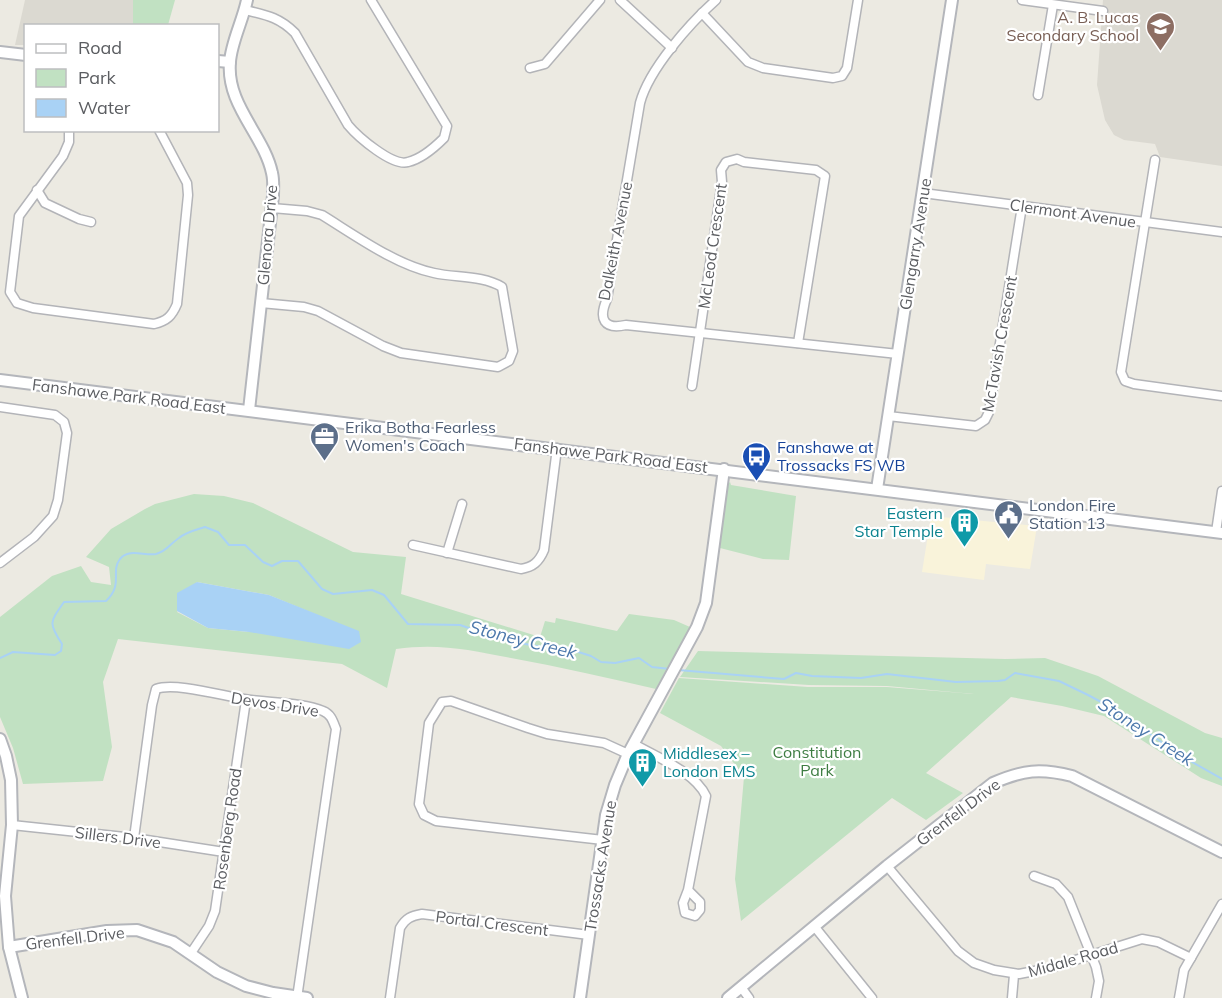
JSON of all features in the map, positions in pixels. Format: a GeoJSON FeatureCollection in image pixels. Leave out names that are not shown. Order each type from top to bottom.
{"type":"FeatureCollection","features":[{"type":"Feature","properties":{"kind":"street"},"geometry":{"type":"LineString","coordinates":[[246,5],[284,22],[295,33],[348,125],[358,137],[370,147],[402,163],[409,162],[444,138],[447,126],[371,0]]}},
{"type":"Feature","properties":{"kind":"street"},"geometry":{"type":"LineString","coordinates":[[530,68],[545,64],[600,0]]}},
{"type":"Feature","properties":{"kind":"street"},"geometry":{"type":"LineString","coordinates":[[620,0],[672,48]]}},
{"type":"Feature","properties":{"kind":"street","name":"Dalkeith Avenue"},"geometry":{"type":"LineString","coordinates":[[716,0],[672,48],[644,87],[602,316],[607,324],[615,327],[627,325],[898,354]]}},
{"type":"Feature","properties":{"kind":"street"},"geometry":{"type":"LineString","coordinates":[[702,13],[748,62],[763,68],[833,78],[842,76],[847,68],[858,0]]}},
{"type":"Feature","properties":{"kind":"street","name":"Glengarry Avenue"},"geometry":{"type":"LineString","coordinates":[[878,489],[952,0]]}},
{"type":"Feature","properties":{"kind":"street"},"geometry":{"type":"LineString","coordinates":[[1022,0],[1103,11]]}},
{"type":"Feature","properties":{"kind":"street","name":"Glenora Drive"},"geometry":{"type":"LineString","coordinates":[[246,5],[230,62],[231,81],[237,100],[268,158],[273,175],[272,208],[249,410]]}},
{"type":"Feature","properties":{"kind":"street"},"geometry":{"type":"LineString","coordinates":[[1038,95],[1053,5]]}},
{"type":"Feature","properties":{"kind":"street"},"geometry":{"type":"LineString","coordinates":[[0,52],[24,55]]}},
{"type":"Feature","properties":{"kind":"street"},"geometry":{"type":"LineString","coordinates":[[219,61],[230,62]]}},
{"type":"Feature","properties":{"kind":"street"},"geometry":{"type":"LineString","coordinates":[[69,132],[69,142],[63,156],[19,216],[10,292],[17,303],[33,308],[154,324],[164,322],[173,315],[177,304],[188,195],[187,183],[160,132]]}},
{"type":"Feature","properties":{"kind":"street","name":"McLeod Crescent"},"geometry":{"type":"LineString","coordinates":[[692,386],[722,182],[721,170],[726,162],[736,159],[779,167],[816,170],[825,177],[798,343]]}},
{"type":"Feature","properties":{"kind":"street"},"geometry":{"type":"LineString","coordinates":[[1155,160],[1121,372],[1125,381],[1134,384],[1222,396]]}},
{"type":"Feature","properties":{"kind":"street"},"geometry":{"type":"LineString","coordinates":[[38,190],[45,203],[79,219],[91,222]]}},
{"type":"Feature","properties":{"kind":"street","name":"Clermont Avenue"},"geometry":{"type":"LineString","coordinates":[[923,193],[1222,232]]}},
{"type":"Feature","properties":{"kind":"street","name":"McTavish Crescent"},"geometry":{"type":"LineString","coordinates":[[888,416],[976,426],[986,420],[1022,206]]}},
{"type":"Feature","properties":{"kind":"street"},"geometry":{"type":"LineString","coordinates":[[261,303],[304,307],[318,311],[383,346],[401,353],[498,367],[509,361],[513,351],[502,287],[485,280],[434,273],[405,263],[322,215],[307,211],[272,208]]}},
{"type":"Feature","properties":{"kind":"street","name":"Fanshawe Park Road East"},"geometry":{"type":"LineString","coordinates":[[0,380],[1219,532]]}},
{"type":"Feature","properties":{"kind":"street"},"geometry":{"type":"LineString","coordinates":[[0,407],[55,415],[64,422],[67,433],[58,500],[52,516],[34,537],[0,563]]}},
{"type":"Feature","properties":{"kind":"street"},"geometry":{"type":"LineString","coordinates":[[413,545],[521,569],[531,567],[540,560],[544,550],[557,448]]}},
{"type":"Feature","properties":{"kind":"street","name":"Trossacks Avenue"},"geometry":{"type":"LineString","coordinates":[[580,998],[606,815],[631,749],[683,655],[706,603],[724,469]]}},
{"type":"Feature","properties":{"kind":"street"},"geometry":{"type":"LineString","coordinates":[[1219,532],[1222,491]]}},
{"type":"Feature","properties":{"kind":"street"},"geometry":{"type":"LineString","coordinates":[[447,553],[462,504]]}},
{"type":"Feature","properties":{"kind":"street","name":"Devos Drive"},"geometry":{"type":"LineString","coordinates":[[134,838],[156,689],[182,688],[246,700],[320,709],[327,713],[336,729],[300,998]]}},
{"type":"Feature","properties":{"kind":"street","name":"Rosenberg Road"},"geometry":{"type":"LineString","coordinates":[[191,953],[206,932],[215,912],[246,700]]}},
{"type":"Feature","properties":{"kind":"street"},"geometry":{"type":"LineString","coordinates":[[603,840],[436,821],[424,815],[419,804],[429,723],[442,702],[452,701],[547,734],[631,749],[693,778],[702,787],[706,796],[688,890]]}},
{"type":"Feature","properties":{"kind":"street"},"geometry":{"type":"LineString","coordinates":[[0,739],[11,780],[12,825],[5,896],[9,947],[22,998]]}},
{"type":"Feature","properties":{"kind":"street","name":"Grenfell Drive"},"geometry":{"type":"LineString","coordinates":[[728,998],[887,866],[993,783],[1011,775],[1033,770],[1052,771],[1072,776],[1222,852]]}},
{"type":"Feature","properties":{"kind":"street","name":"Sillers Drive"},"geometry":{"type":"LineString","coordinates":[[12,825],[134,838],[224,852]]}},
{"type":"Feature","properties":{"kind":"street","name":"Midale Road"},"geometry":{"type":"LineString","coordinates":[[887,866],[958,951],[974,963],[994,970],[1014,975],[1050,968],[1142,939],[1158,942],[1191,958]]}},
{"type":"Feature","properties":{"kind":"street"},"geometry":{"type":"LineString","coordinates":[[1034,876],[1056,884],[1068,897],[1092,954],[1099,981],[1096,998]]}},
{"type":"Feature","properties":{"kind":"street"},"geometry":{"type":"LineString","coordinates":[[1179,998],[1184,970],[1222,904]]}},
{"type":"Feature","properties":{"kind":"street","name":"Portal Crescent"},"geometry":{"type":"LineString","coordinates":[[390,998],[400,928],[411,916],[422,914],[589,935]]}},
{"type":"Feature","properties":{"kind":"street"},"geometry":{"type":"LineString","coordinates":[[814,926],[872,998]]}},
{"type":"Feature","properties":{"kind":"street","name":"Grenfell Drive"},"geometry":{"type":"LineString","coordinates":[[9,947],[107,931],[137,930],[173,942],[236,982],[300,998]]}},
{"type":"Feature","properties":{"kind":"street"},"geometry":{"type":"LineString","coordinates":[[1012,998],[1014,975]]}},
{"type":"Feature","properties":{"kind":"street"},"geometry":{"type":"LineString","coordinates":[[741,987],[750,998]]}},
{"type":"Feature","properties":{"kind":"shaded area"},"geometry":{"type":"Polygon","coordinates":[[[25,0],[133,0],[133,24],[24,24],[24,45],[15,45],[25,0]]]}},
{"type":"Feature","properties":{"kind":"shaded area","name":"A. B. Lucas Secondary School"},"geometry":{"type":"Polygon","coordinates":[[[1103,0],[1222,0],[1222,166],[1160,157],[1155,144],[1124,140],[1114,135],[1105,120],[1097,85],[1103,0]]]}},
{"type":"Feature","properties":{"kind":"shaded area"},"geometry":{"type":"Polygon","coordinates":[[[931,516],[1037,526],[1030,569],[986,564],[984,580],[922,572],[931,516]]]}},
{"type":"Feature","properties":{"kind":"green space"},"geometry":{"type":"Polygon","coordinates":[[[133,0],[175,0],[168,24],[133,24],[133,0]]]}},
{"type":"Feature","properties":{"kind":"green space"},"geometry":{"type":"Polygon","coordinates":[[[730,482],[731,485],[796,496],[789,560],[763,559],[720,548],[726,486],[730,482]]]}},
{"type":"Feature","properties":{"kind":"green space"},"geometry":{"type":"Polygon","coordinates":[[[194,494],[224,496],[253,503],[353,552],[406,557],[401,594],[540,637],[545,621],[555,623],[556,618],[617,631],[629,614],[674,620],[690,627],[656,689],[482,652],[426,647],[396,649],[387,688],[342,664],[118,639],[103,682],[112,747],[103,781],[23,784],[13,748],[0,717],[0,617],[52,576],[81,566],[91,582],[111,585],[109,567],[86,557],[111,529],[155,504],[194,494]],[[197,582],[177,612],[208,628],[249,632],[334,622],[269,595],[197,582]]]}},
{"type":"Feature","properties":{"kind":"green space","name":"Constitution Park"},"geometry":{"type":"Polygon","coordinates":[[[698,651],[1005,659],[1045,658],[1098,676],[1205,733],[1222,738],[1222,786],[1201,778],[1104,716],[1011,697],[926,773],[963,793],[926,820],[892,798],[741,921],[735,879],[744,777],[721,746],[660,713],[679,678],[808,687],[887,687],[974,694],[887,686],[809,685],[680,677],[698,651]]]}},
{"type":"Feature","properties":{"kind":"water"},"geometry":{"type":"Polygon","coordinates":[[[197,582],[269,595],[359,631],[361,642],[349,649],[249,632],[208,628],[177,611],[177,593],[197,582]]]}},
{"type":"Feature","properties":{"kind":"waterway","name":"Stoney Creek"},"geometry":{"type":"LineString","coordinates":[[0,658],[13,652],[55,655],[61,651],[62,644],[52,623],[64,602],[106,601],[116,584],[117,564],[124,556],[132,553],[160,553],[185,534],[205,527],[218,532],[229,545],[245,545],[263,562],[272,566],[282,561],[298,561],[322,589],[333,594],[372,590],[384,595],[408,624],[460,625],[520,643],[566,648],[591,656],[601,662],[615,663],[639,658],[652,667],[670,669]]}},
{"type":"Feature","properties":{"kind":"waterway","name":"Stoney Creek"},"geometry":{"type":"LineString","coordinates":[[678,670],[784,679],[796,673],[861,678],[887,674],[956,682],[1005,680],[1015,673],[1059,681],[1118,711],[1178,754],[1222,779]]}},
{"type":"Feature","properties":{"kind":"place","name":"A. B. Lucas Secondary School"},"geometry":{"type":"Point","coordinates":[1160,52]}},
{"type":"Feature","properties":{"kind":"place","name":"Erika Botha Fearless Women's Coach"},"geometry":{"type":"Point","coordinates":[324,462]}},
{"type":"Feature","properties":{"kind":"place","name":"Fanshawe at Trossacks FS WB"},"geometry":{"type":"Point","coordinates":[756,482]}},
{"type":"Feature","properties":{"kind":"place","name":"London Fire Station 13"},"geometry":{"type":"Point","coordinates":[1008,540]}},
{"type":"Feature","properties":{"kind":"place","name":"Eastern Star Temple"},"geometry":{"type":"Point","coordinates":[964,548]}},
{"type":"Feature","properties":{"kind":"place","name":"Middlesex – London EMS"},"geometry":{"type":"Point","coordinates":[642,788]}}]}
